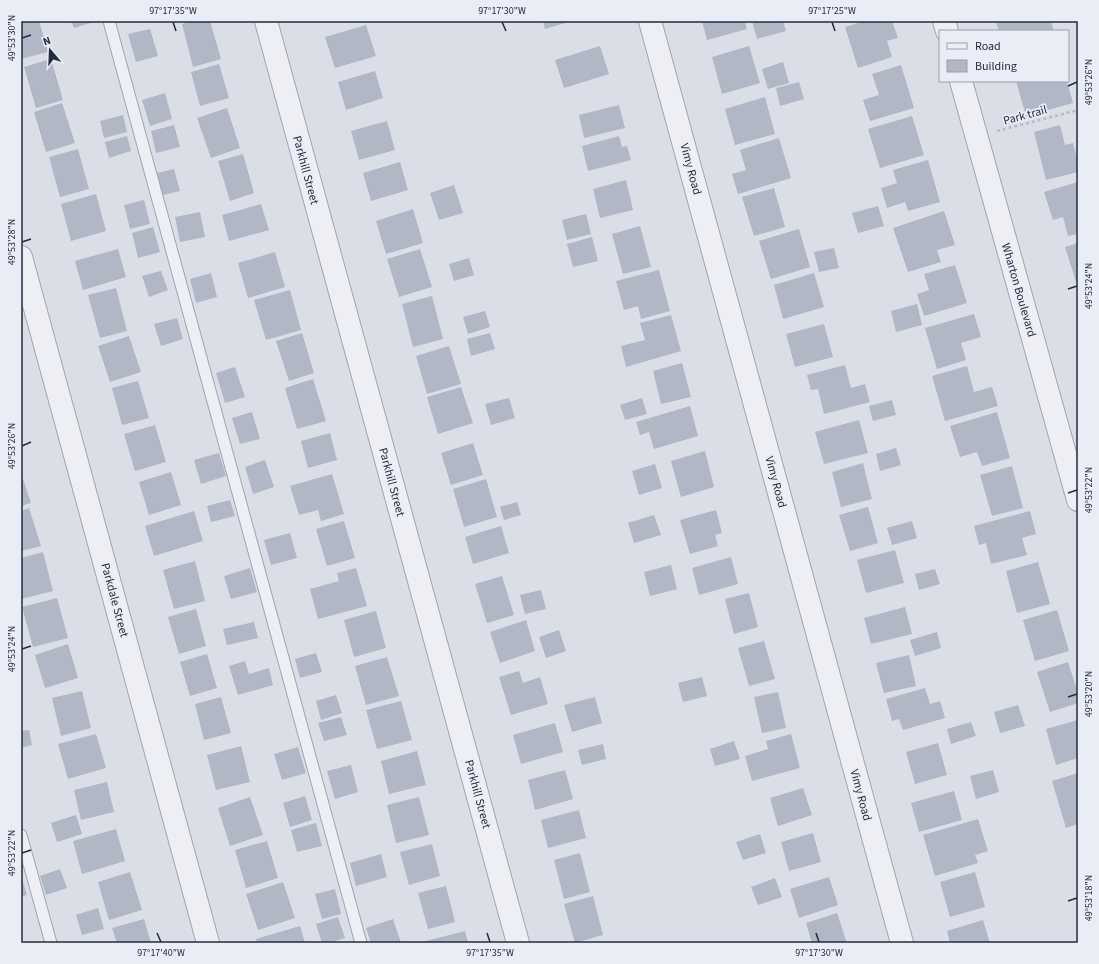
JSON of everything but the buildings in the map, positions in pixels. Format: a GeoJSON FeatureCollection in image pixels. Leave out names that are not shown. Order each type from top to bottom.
{"type":"FeatureCollection","features":[{"type":"Feature","properties":{"kind":"street","name":"Parkhill Street"},"geometry":{"type":"LineString","coordinates":[[266,21],[518,943]]}},
{"type":"Feature","properties":{"kind":"street","name":"Vimy Road"},"geometry":{"type":"LineString","coordinates":[[650,21],[902,943]]}},
{"type":"Feature","properties":{"kind":"street","name":"Wharton Boulevard"},"geometry":{"type":"LineString","coordinates":[[961,82],[1078,500]]}},
{"type":"Feature","properties":{"kind":"street","name":"Parkdale Street"},"geometry":{"type":"LineString","coordinates":[[21,257],[208,943]]}},
{"type":"Feature","properties":{"kind":"lane"},"geometry":{"type":"LineString","coordinates":[[109,21],[361,943]]}},
{"type":"Feature","properties":{"kind":"lane"},"geometry":{"type":"LineString","coordinates":[[21,835],[50,943]]}},
{"type":"Feature","properties":{"kind":"path","name":"Park trail"},"geometry":{"type":"LineString","coordinates":[[976,137],[1078,110]]}}]}
